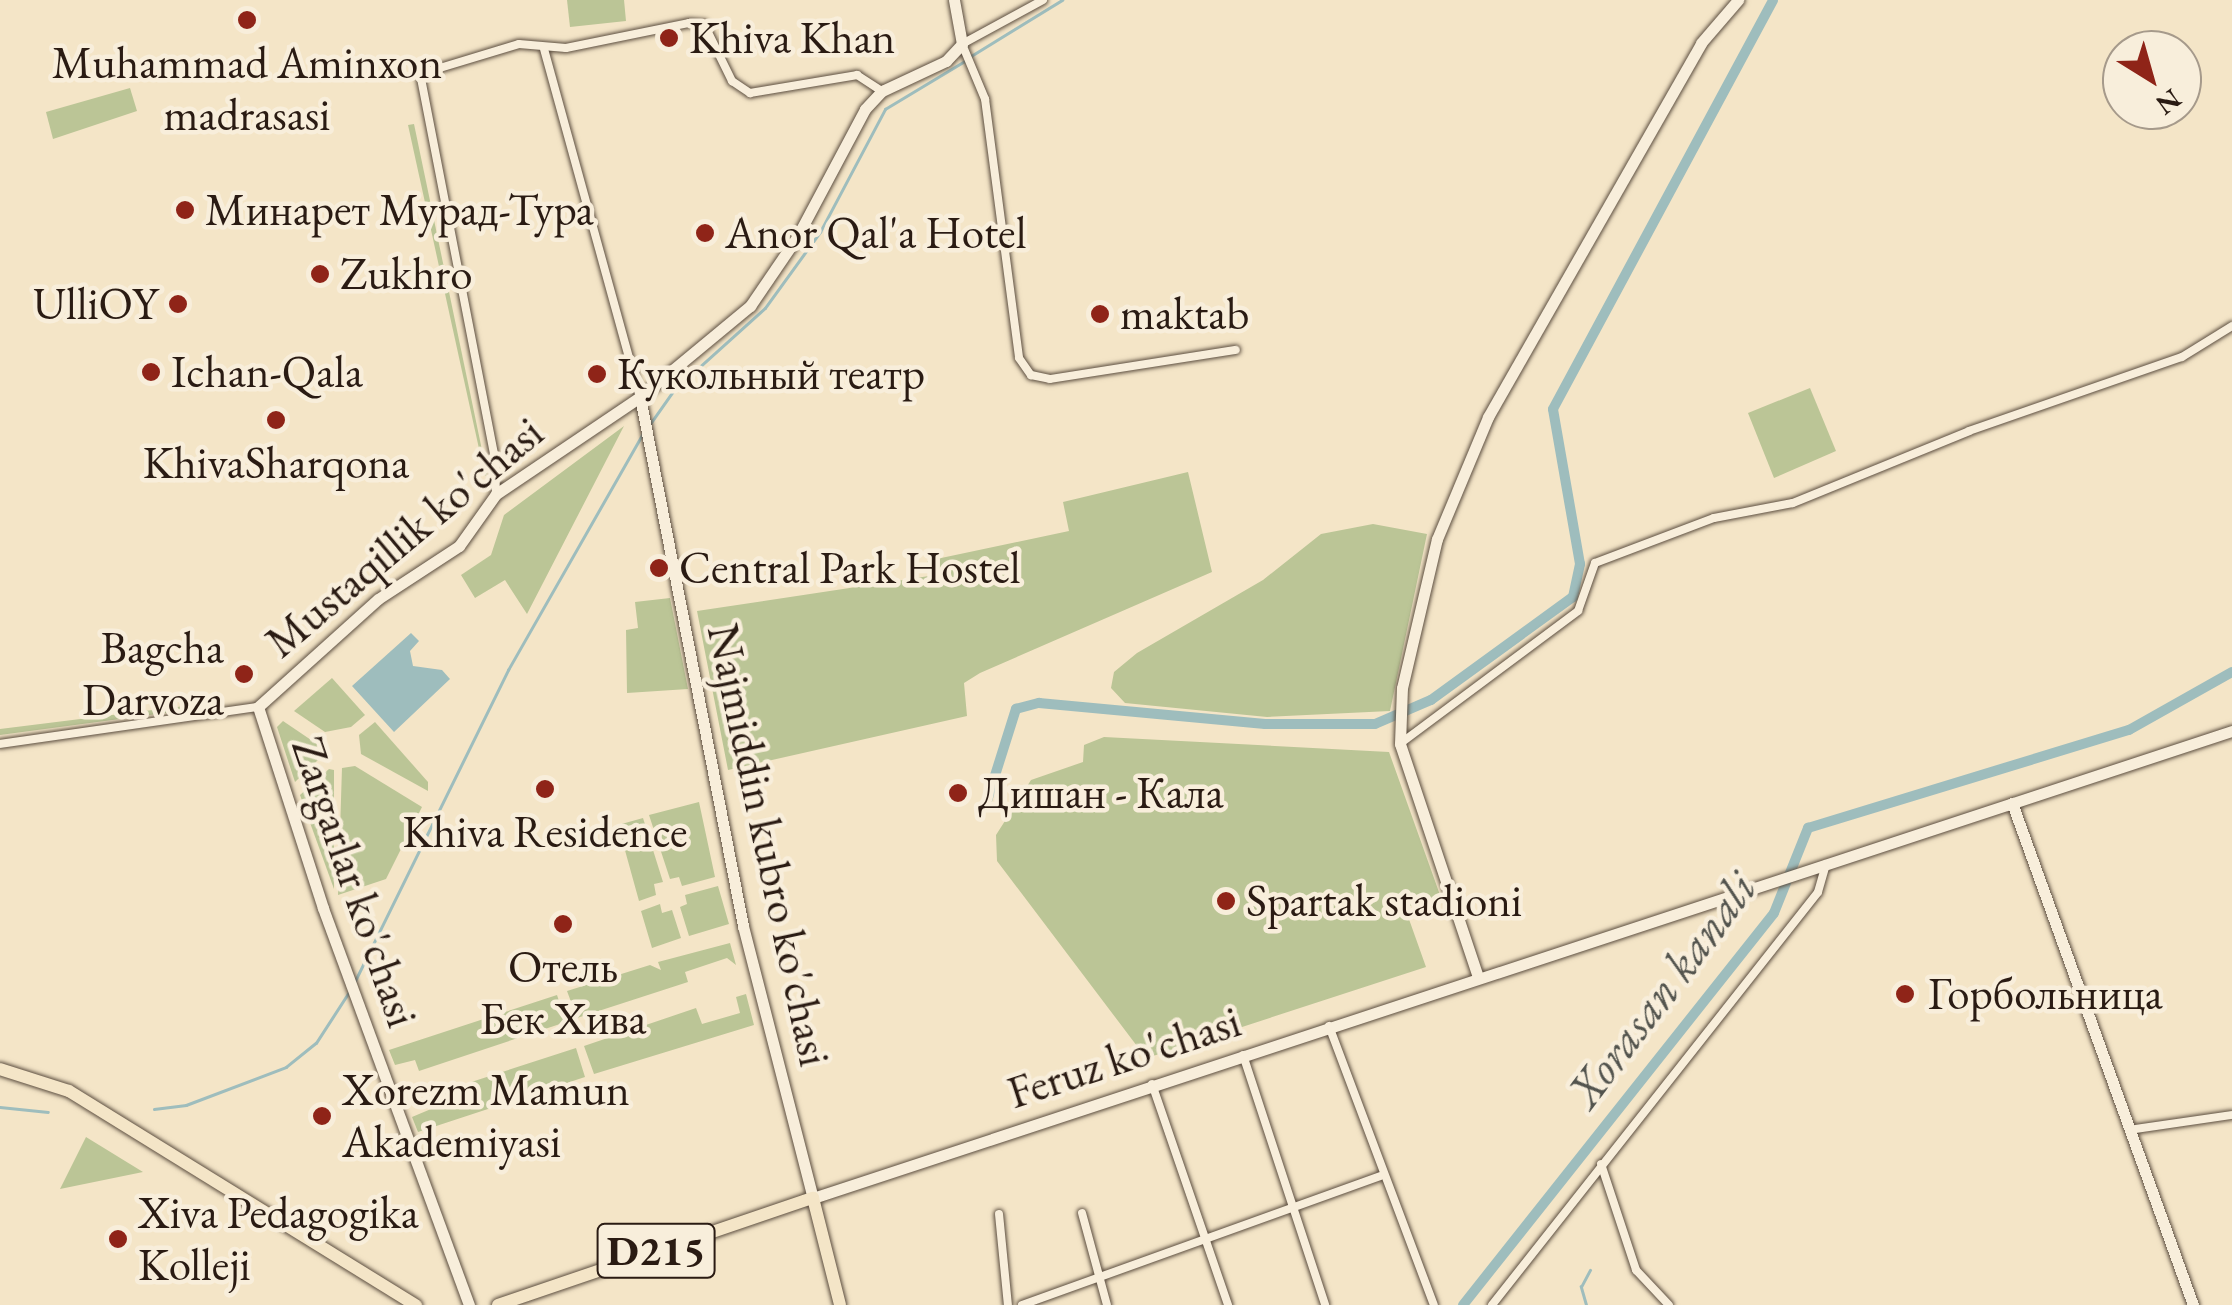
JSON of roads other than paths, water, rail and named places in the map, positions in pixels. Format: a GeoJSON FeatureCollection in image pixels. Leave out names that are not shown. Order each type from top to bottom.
{"type":"FeatureCollection","features":[{"type":"Feature","properties":{"kind":"main road"},"geometry":{"type":"LineString","coordinates":[[882,91],[946,61],[964,47],[954,0]]}},
{"type":"Feature","properties":{"kind":"main road"},"geometry":{"type":"LineString","coordinates":[[1478,977],[1400,744],[1399,726],[1402,690],[1458,476],[1701,43],[1738,0]]}},
{"type":"Feature","properties":{"kind":"main road","name":"Mustaqillik ko'chasi"},"geometry":{"type":"LineString","coordinates":[[258,708],[378,599],[459,546],[496,494],[640,398],[750,306],[882,91]]}},
{"type":"Feature","properties":{"kind":"main road","name":"Najmiddin kubro ko'chasi"},"geometry":{"type":"LineString","coordinates":[[640,398],[743,926],[840,1305]]}},
{"type":"Feature","properties":{"kind":"main road","name":"Zargarlar ko'chasi"},"geometry":{"type":"LineString","coordinates":[[258,708],[469,1305]]}},
{"type":"Feature","properties":{"kind":"main road","name":"Feruz ko'chasi"},"geometry":{"type":"LineString","coordinates":[[498,1305],[1152,1084],[2232,731]]}},
{"type":"Feature","properties":{"kind":"main road"},"geometry":{"type":"LineString","coordinates":[[2012,803],[2193,1305]]}},
{"type":"Feature","properties":{"kind":"main road"},"geometry":{"type":"LineString","coordinates":[[0,1068],[69,1091],[416,1305]]}},
{"type":"Feature","properties":{"kind":"street"},"geometry":{"type":"LineString","coordinates":[[1043,0],[964,47],[974,64],[1019,358],[1030,375],[1050,379],[1236,350]]}},
{"type":"Feature","properties":{"kind":"street"},"geometry":{"type":"LineString","coordinates":[[496,494],[495,459],[420,74],[519,44],[544,49],[704,24],[732,81],[750,93],[857,74],[882,91]]}},
{"type":"Feature","properties":{"kind":"street"},"geometry":{"type":"LineString","coordinates":[[544,49],[640,398]]}},
{"type":"Feature","properties":{"kind":"street"},"geometry":{"type":"LineString","coordinates":[[1400,744],[1578,610],[1595,564],[1714,518],[1793,504],[1969,431],[2182,357],[2232,326]]}},
{"type":"Feature","properties":{"kind":"street"},"geometry":{"type":"LineString","coordinates":[[0,744],[258,708]]}},
{"type":"Feature","properties":{"kind":"street"},"geometry":{"type":"LineString","coordinates":[[1492,1305],[1818,892],[1826,864]]}},
{"type":"Feature","properties":{"kind":"street"},"geometry":{"type":"LineString","coordinates":[[1329,1026],[1380,1176],[1434,1305]]}},
{"type":"Feature","properties":{"kind":"street"},"geometry":{"type":"LineString","coordinates":[[1242,1055],[1325,1305]]}},
{"type":"Feature","properties":{"kind":"street"},"geometry":{"type":"LineString","coordinates":[[1152,1084],[1203,1242],[1228,1305]]}},
{"type":"Feature","properties":{"kind":"street"},"geometry":{"type":"LineString","coordinates":[[2129,1130],[2232,1115]]}},
{"type":"Feature","properties":{"kind":"street"},"geometry":{"type":"LineString","coordinates":[[1601,1164],[1636,1270],[1669,1305]]}},
{"type":"Feature","properties":{"kind":"street"},"geometry":{"type":"LineString","coordinates":[[1022,1305],[1380,1176]]}},
{"type":"Feature","properties":{"kind":"street"},"geometry":{"type":"LineString","coordinates":[[1082,1213],[1107,1305]]}},
{"type":"Feature","properties":{"kind":"street"},"geometry":{"type":"LineString","coordinates":[[999,1214],[1008,1305]]}},
{"type":"Feature","properties":{"kind":"water"},"geometry":{"type":"Polygon","coordinates":[[[411,633],[419,641],[410,651],[413,666],[442,670],[450,679],[394,732],[352,686],[411,633]]]}},
{"type":"Feature","properties":{"kind":"waterway"},"geometry":{"type":"LineString","coordinates":[[971,56],[1062,0]]}},
{"type":"Feature","properties":{"kind":"waterway"},"geometry":{"type":"LineString","coordinates":[[986,804],[1016,709],[1039,703],[1265,724],[1375,724],[1431,700],[1573,597],[1580,564],[1553,409],[1773,0]]}},
{"type":"Feature","properties":{"kind":"waterway"},"geometry":{"type":"LineString","coordinates":[[650,424],[674,390],[765,308],[820,232],[885,109],[965,61]]}},
{"type":"Feature","properties":{"kind":"waterway"},"geometry":{"type":"LineString","coordinates":[[355,981],[508,670],[642,435]]}},
{"type":"Feature","properties":{"kind":"waterway","name":"Xorasan kanali"},"geometry":{"type":"LineString","coordinates":[[1463,1305],[1774,913],[1808,828],[2129,730],[2232,672]]}},
{"type":"Feature","properties":{"kind":"waterway"},"geometry":{"type":"LineString","coordinates":[[154,1109],[186,1105],[286,1067],[316,1043],[349,992]]}},
{"type":"Feature","properties":{"kind":"waterway"},"geometry":{"type":"LineString","coordinates":[[0,1107],[48,1112]]}},
{"type":"Feature","properties":{"kind":"waterway"},"geometry":{"type":"LineString","coordinates":[[1586,1305],[1581,1287],[1590,1270]]}},
{"type":"Feature","properties":{"kind":"place","name":"Muhammad Aminxon madrasasi"},"geometry":{"type":"Point","coordinates":[247,20]}},
{"type":"Feature","properties":{"kind":"place","name":"Khiva Khan"},"geometry":{"type":"Point","coordinates":[669,38]}},
{"type":"Feature","properties":{"kind":"place","name":"Минарет Мурад-Тура"},"geometry":{"type":"Point","coordinates":[185,210]}},
{"type":"Feature","properties":{"kind":"place","name":"Anor Qal'a Hotel"},"geometry":{"type":"Point","coordinates":[705,233]}},
{"type":"Feature","properties":{"kind":"place","name":"Zukhro"},"geometry":{"type":"Point","coordinates":[320,274]}},
{"type":"Feature","properties":{"kind":"place","name":"UlliOY"},"geometry":{"type":"Point","coordinates":[178,304]}},
{"type":"Feature","properties":{"kind":"place","name":"maktab"},"geometry":{"type":"Point","coordinates":[1100,314]}},
{"type":"Feature","properties":{"kind":"place","name":"Ichan-Qala"},"geometry":{"type":"Point","coordinates":[151,372]}},
{"type":"Feature","properties":{"kind":"place","name":"Кукольный театр"},"geometry":{"type":"Point","coordinates":[597,374]}},
{"type":"Feature","properties":{"kind":"place","name":"KhivaSharqona"},"geometry":{"type":"Point","coordinates":[276,420]}},
{"type":"Feature","properties":{"kind":"place","name":"Central Park Hostel"},"geometry":{"type":"Point","coordinates":[659,568]}},
{"type":"Feature","properties":{"kind":"place","name":"Bagcha Darvoza"},"geometry":{"type":"Point","coordinates":[244,674]}},
{"type":"Feature","properties":{"kind":"place","name":"Khiva Residence"},"geometry":{"type":"Point","coordinates":[545,789]}},
{"type":"Feature","properties":{"kind":"place","name":"Дишан - Кала"},"geometry":{"type":"Point","coordinates":[958,793]}},
{"type":"Feature","properties":{"kind":"place","name":"Spartak stadioni"},"geometry":{"type":"Point","coordinates":[1226,901]}},
{"type":"Feature","properties":{"kind":"place","name":"Отель Бек Хива"},"geometry":{"type":"Point","coordinates":[563,924]}},
{"type":"Feature","properties":{"kind":"place","name":"Горбольница"},"geometry":{"type":"Point","coordinates":[1905,994]}},
{"type":"Feature","properties":{"kind":"place","name":"Xorezm Mamun Akademiyasi"},"geometry":{"type":"Point","coordinates":[322,1116]}},
{"type":"Feature","properties":{"kind":"place","name":"Xiva Pedagogika Kolleji"},"geometry":{"type":"Point","coordinates":[118,1239]}}]}
